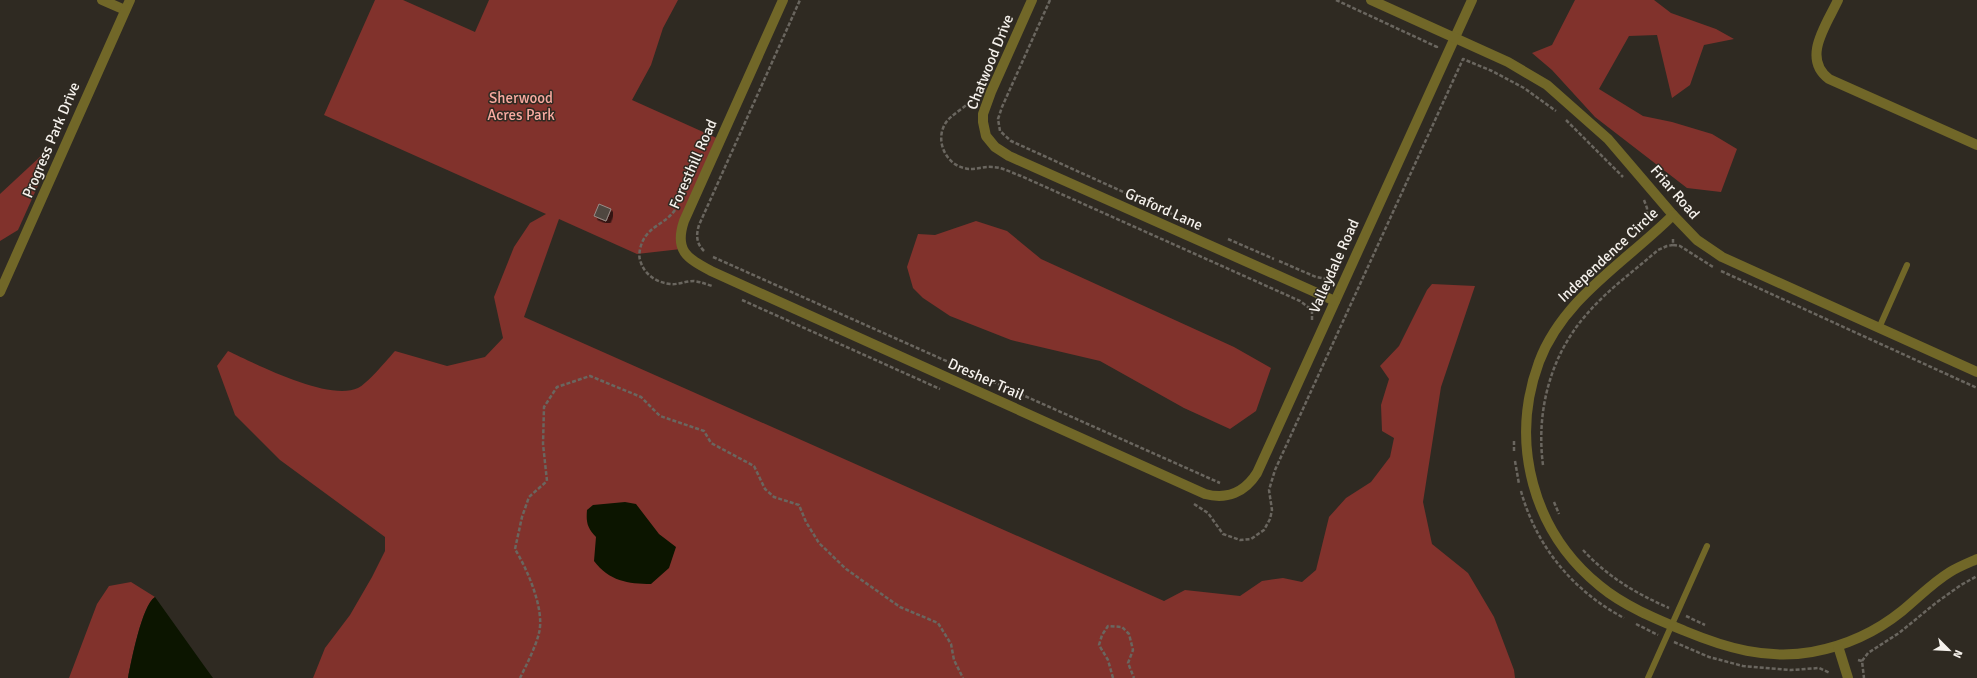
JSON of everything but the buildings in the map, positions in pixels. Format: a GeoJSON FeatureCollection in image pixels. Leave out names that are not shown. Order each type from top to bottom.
{"type":"FeatureCollection","features":[{"type":"Feature","properties":{"kind":"street"},"geometry":{"type":"LineString","coordinates":[[102,0],[125,10]]}},
{"type":"Feature","properties":{"kind":"street","name":"Progress Park Drive"},"geometry":{"type":"LineString","coordinates":[[0,292],[130,0]]}},
{"type":"Feature","properties":{"kind":"street","name":"Foresthill Road"},"geometry":{"type":"LineString","coordinates":[[770,298],[711,272],[696,263],[681,249],[680,240],[684,221],[783,0]]}},
{"type":"Feature","properties":{"kind":"street","name":"Chatwood Drive"},"geometry":{"type":"LineString","coordinates":[[986,136],[983,114],[991,92],[1032,0]]}},
{"type":"Feature","properties":{"kind":"street","name":"Friar Road"},"geometry":{"type":"LineString","coordinates":[[1371,0],[1508,62],[1530,74],[1557,94],[1608,139],[1673,215],[1697,240],[1722,256],[1977,372]]}},
{"type":"Feature","properties":{"kind":"street","name":"Valleydale Road"},"geometry":{"type":"LineString","coordinates":[[1190,486],[1213,496],[1228,496],[1241,490],[1253,480],[1472,0]]}},
{"type":"Feature","properties":{"kind":"street"},"geometry":{"type":"LineString","coordinates":[[1838,0],[1817,46],[1816,59],[1818,68],[1829,79],[1977,145]]}},
{"type":"Feature","properties":{"kind":"street","name":"Graford Lane"},"geometry":{"type":"LineString","coordinates":[[986,136],[995,147],[1009,156],[1335,301]]}},
{"type":"Feature","properties":{"kind":"street","name":"Independence Circle"},"geometry":{"type":"LineString","coordinates":[[1673,215],[1652,237],[1589,289],[1566,314],[1557,327],[1540,360],[1534,378],[1529,399],[1526,434],[1527,460],[1537,499],[1552,530],[1568,554],[1602,587],[1646,614],[1719,645],[1755,653],[1792,655],[1810,653],[1838,646],[1860,638],[1889,621],[1950,572],[1977,559]]}},
{"type":"Feature","properties":{"kind":"street","name":"Dresher Trail"},"geometry":{"type":"LineString","coordinates":[[770,298],[1190,486]]}},
{"type":"Feature","properties":{"kind":"street"},"geometry":{"type":"LineString","coordinates":[[1838,646],[1848,678]]}},
{"type":"Feature","properties":{"kind":"lane"},"geometry":{"type":"LineString","coordinates":[[1879,328],[1907,265]]}},
{"type":"Feature","properties":{"kind":"lane"},"geometry":{"type":"LineString","coordinates":[[1648,678],[1707,546]]}},
{"type":"Feature","properties":{"kind":"path"},"geometry":{"type":"LineString","coordinates":[[707,254],[698,243],[697,234],[699,224],[800,0]]}},
{"type":"Feature","properties":{"kind":"path"},"geometry":{"type":"LineString","coordinates":[[1050,0],[1002,107],[998,119],[1000,131],[1011,141],[1177,216]]}},
{"type":"Feature","properties":{"kind":"path"},"geometry":{"type":"LineString","coordinates":[[1336,0],[1437,47]]}},
{"type":"Feature","properties":{"kind":"path"},"geometry":{"type":"LineString","coordinates":[[1188,501],[1208,512],[1218,529],[1228,537],[1240,540],[1251,539],[1264,530],[1271,514],[1269,490],[1275,470],[1463,59],[1492,71],[1524,88],[1556,111],[1587,139],[1624,178]]}},
{"type":"Feature","properties":{"kind":"path"},"geometry":{"type":"LineString","coordinates":[[1639,195],[1647,208],[1647,215],[1642,226]]}},
{"type":"Feature","properties":{"kind":"path"},"geometry":{"type":"LineString","coordinates":[[676,208],[670,216],[652,229],[640,246],[640,257],[643,269],[651,277],[670,284],[696,281],[716,288]]}},
{"type":"Feature","properties":{"kind":"path"},"geometry":{"type":"LineString","coordinates":[[1647,215],[1653,216]]}},
{"type":"Feature","properties":{"kind":"path"},"geometry":{"type":"LineString","coordinates":[[1227,238],[1316,277],[1327,279]]}},
{"type":"Feature","properties":{"kind":"path"},"geometry":{"type":"LineString","coordinates":[[1543,468],[1541,450],[1544,401],[1561,352],[1586,315],[1604,296],[1658,250],[1672,245],[1673,239]]}},
{"type":"Feature","properties":{"kind":"path"},"geometry":{"type":"LineString","coordinates":[[711,256],[1222,484]]}},
{"type":"Feature","properties":{"kind":"path"},"geometry":{"type":"LineString","coordinates":[[741,299],[941,390]]}},
{"type":"Feature","properties":{"kind":"path"},"geometry":{"type":"LineString","coordinates":[[1311,324],[1313,318],[1312,310],[1316,306]]}},
{"type":"Feature","properties":{"kind":"path"},"geometry":{"type":"LineString","coordinates":[[520,678],[539,633],[541,611],[525,565],[515,549],[522,517],[529,497],[547,481],[544,444],[544,407],[557,387],[590,376],[641,397],[660,416],[704,431],[711,443],[754,466],[765,489],[774,497],[799,505],[806,522],[819,543],[846,569],[900,606],[938,623],[951,644],[954,660],[963,678]]}},
{"type":"Feature","properties":{"kind":"path"},"geometry":{"type":"LineString","coordinates":[[1514,433],[1516,472],[1531,520],[1544,544],[1557,565],[1578,586],[1594,600],[1628,620]]}},
{"type":"Feature","properties":{"kind":"path"},"geometry":{"type":"LineString","coordinates":[[1553,500],[1562,520]]}},
{"type":"Feature","properties":{"kind":"path"},"geometry":{"type":"LineString","coordinates":[[1580,547],[1610,576],[1630,590],[1708,626]]}},
{"type":"Feature","properties":{"kind":"path"},"geometry":{"type":"LineString","coordinates":[[1864,678],[1862,661],[1868,653],[1900,633],[1937,602],[1977,576]]}},
{"type":"Feature","properties":{"kind":"path"},"geometry":{"type":"LineString","coordinates":[[1634,623],[1709,657],[1743,666],[1791,670],[1819,668],[1831,674],[1834,669]]}},
{"type":"Feature","properties":{"kind":"path"},"geometry":{"type":"LineString","coordinates":[[1113,678],[1108,660],[1099,645],[1102,635],[1108,626],[1122,627],[1129,634],[1133,650],[1128,663],[1134,678]]}},
{"type":"Feature","properties":{"kind":"path"},"geometry":{"type":"LineString","coordinates":[[1858,660],[1862,661]]}},
{"type":"Feature","properties":{"kind":"green space","name":"Sherwood Acres Park"},"geometry":{"type":"Polygon","coordinates":[[[375,0],[403,0],[475,32],[489,0],[678,0],[663,28],[651,65],[632,100],[721,140],[684,221],[681,249],[637,254],[559,219],[524,317],[1164,601],[1185,590],[1240,596],[1262,581],[1283,578],[1302,582],[1316,570],[1329,517],[1346,498],[1371,482],[1390,457],[1394,438],[1382,431],[1381,405],[1389,379],[1380,366],[1399,346],[1427,290],[1432,284],[1475,286],[1441,387],[1423,502],[1432,544],[1468,573],[1494,617],[1514,670],[1515,678],[313,678],[325,648],[350,615],[372,577],[385,551],[385,537],[280,460],[235,415],[217,366],[228,351],[293,380],[329,390],[345,391],[362,386],[395,351],[447,366],[485,357],[503,338],[494,297],[514,247],[530,223],[546,214],[324,115],[375,0]]]}},
{"type":"Feature","properties":{"kind":"green space"},"geometry":{"type":"Polygon","coordinates":[[[1575,0],[1654,0],[1671,13],[1716,29],[1734,39],[1704,45],[1690,85],[1672,98],[1657,35],[1629,36],[1599,89],[1643,116],[1672,122],[1712,134],[1737,149],[1721,192],[1687,188],[1595,117],[1552,70],[1532,53],[1552,45],[1575,0]]]}},
{"type":"Feature","properties":{"kind":"green space"},"geometry":{"type":"Polygon","coordinates":[[[42,155],[40,181],[18,230],[0,241],[0,194],[42,155]]]}},
{"type":"Feature","properties":{"kind":"green space"},"geometry":{"type":"Polygon","coordinates":[[[976,221],[1007,231],[1041,259],[1234,347],[1271,368],[1256,411],[1230,429],[1184,408],[1100,361],[1011,340],[950,316],[923,298],[913,288],[907,267],[918,234],[935,235],[976,221]]]}},
{"type":"Feature","properties":{"kind":"green space"},"geometry":{"type":"Polygon","coordinates":[[[131,582],[155,597],[150,602],[142,622],[134,647],[128,678],[69,678],[97,604],[109,586],[131,582]]]}},
{"type":"Feature","properties":{"kind":"shaded area"},"geometry":{"type":"Polygon","coordinates":[[[625,502],[636,504],[659,534],[676,547],[669,568],[651,584],[620,580],[606,573],[594,561],[596,537],[588,525],[587,510],[593,505],[625,502]]]}},
{"type":"Feature","properties":{"kind":"shaded area"},"geometry":{"type":"Polygon","coordinates":[[[155,597],[213,678],[128,678],[134,647],[142,622],[150,602],[155,597]]]}}]}
